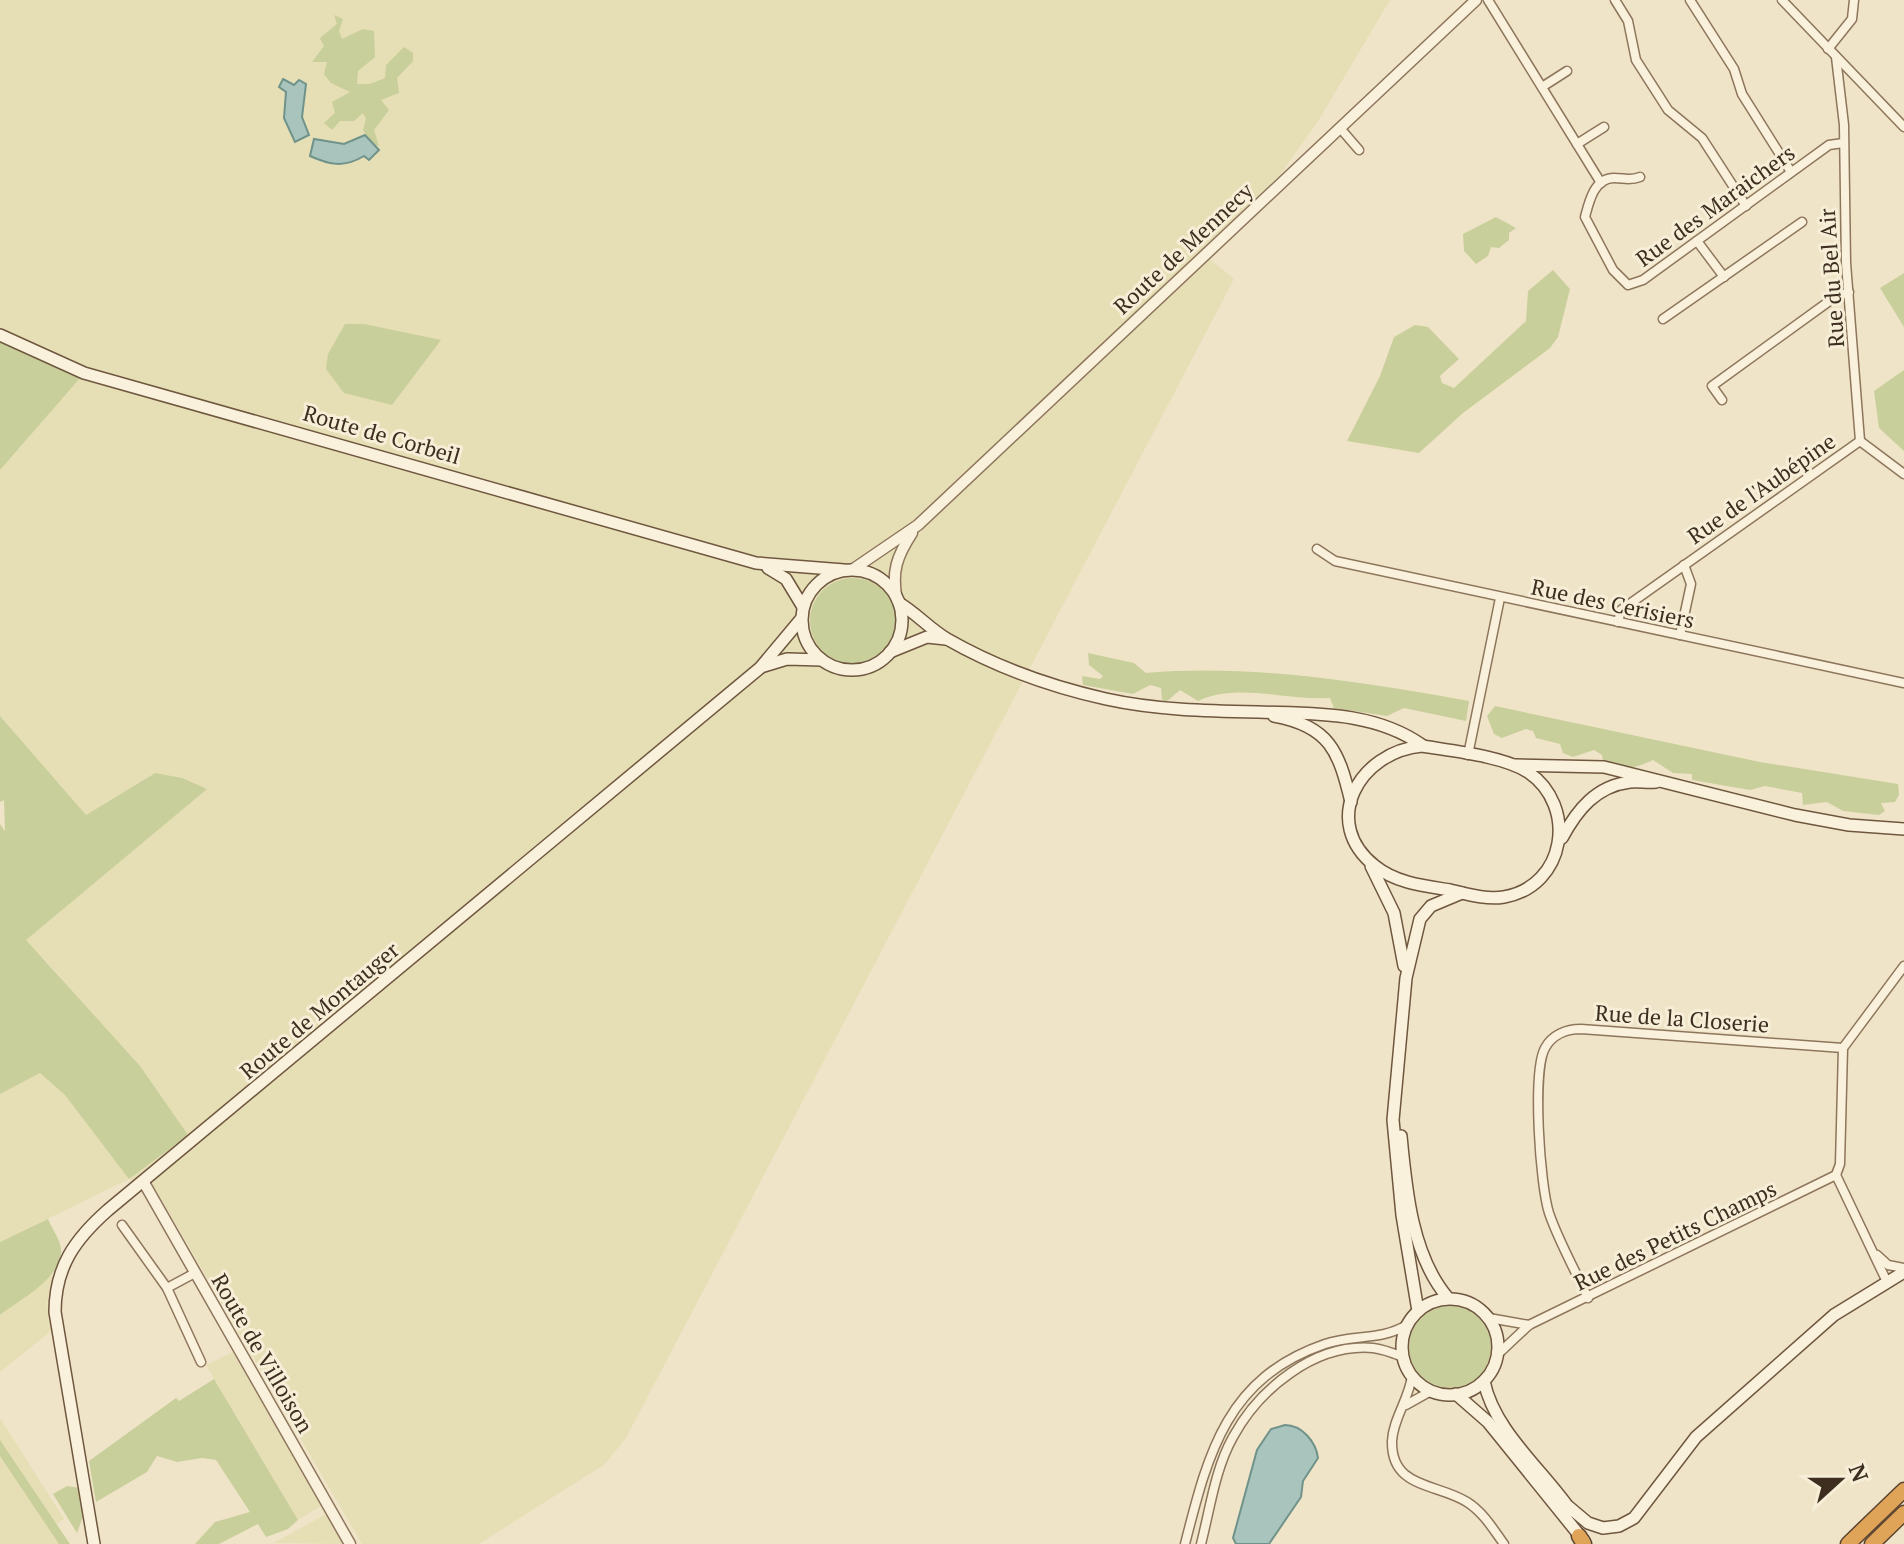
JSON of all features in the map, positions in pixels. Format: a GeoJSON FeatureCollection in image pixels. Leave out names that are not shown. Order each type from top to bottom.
{"type":"FeatureCollection","features":[{"type":"Feature","properties":{"kind":"highway"},"geometry":{"type":"LineString","coordinates":[[1848,1544],[1904,1490]]}},
{"type":"Feature","properties":{"kind":"highway"},"geometry":{"type":"LineString","coordinates":[[1872,1544],[1904,1513]]}},
{"type":"Feature","properties":{"kind":"main road","name":"Route de Corbeil"},"geometry":{"type":"LineString","coordinates":[[0,335],[84,373],[756,563],[848,570]]}},
{"type":"Feature","properties":{"kind":"main road","name":"Route de Corbeil"},"geometry":{"type":"LineString","coordinates":[[756,563],[786,579],[802,613]]}},
{"type":"Feature","properties":{"kind":"main road"},"geometry":{"type":"LineString","coordinates":[[947,639],[918,639],[863,669],[841,669],[822,660],[805,638],[802,613],[818,582],[848,570],[884,581],[898,601],[947,639],[1047,683],[1107,699],[1158,707],[1263,713],[1307,712],[1369,721],[1422,746],[1514,766],[1530,773],[1550,794],[1559,814],[1559,842]]}},
{"type":"Feature","properties":{"kind":"main road"},"geometry":{"type":"LineString","coordinates":[[890,652],[900,634],[898,601]]}},
{"type":"Feature","properties":{"kind":"main road","name":"Route de Montauger"},"geometry":{"type":"LineString","coordinates":[[94,1544],[55,1312],[59,1276],[67,1255],[88,1227],[760,668],[802,613]]}},
{"type":"Feature","properties":{"kind":"main road","name":"Route de Montauger"},"geometry":{"type":"LineString","coordinates":[[760,668],[787,659],[822,660]]}},
{"type":"Feature","properties":{"kind":"main road"},"geometry":{"type":"LineString","coordinates":[[1263,713],[1309,726],[1330,744],[1343,766],[1355,839],[1399,928],[1406,978]]}},
{"type":"Feature","properties":{"kind":"main road"},"geometry":{"type":"LineString","coordinates":[[1351,803],[1360,779],[1375,761],[1398,749],[1422,746]]}},
{"type":"Feature","properties":{"kind":"main road"},"geometry":{"type":"LineString","coordinates":[[1514,766],[1593,765],[1795,815],[1849,825],[1904,829]]}},
{"type":"Feature","properties":{"kind":"main road"},"geometry":{"type":"LineString","coordinates":[[1367,858],[1398,879],[1463,893],[1502,897],[1528,888],[1549,867],[1559,842],[1580,808],[1602,791],[1627,782],[1660,781]]}},
{"type":"Feature","properties":{"kind":"main road"},"geometry":{"type":"LineString","coordinates":[[1418,1311],[1396,1168],[1393,1108],[1406,978],[1420,919],[1431,906],[1463,893]]}},
{"type":"Feature","properties":{"kind":"main road"},"geometry":{"type":"LineString","coordinates":[[1398,1072],[1404,1167],[1412,1211],[1432,1279],[1448,1298]]}},
{"type":"Feature","properties":{"kind":"main road"},"geometry":{"type":"LineString","coordinates":[[1569,1507],[1588,1523],[1603,1528],[1619,1526],[1634,1518],[1696,1437],[1834,1315],[1904,1270]]}},
{"type":"Feature","properties":{"kind":"main road"},"geometry":{"type":"LineString","coordinates":[[1448,1298],[1478,1307],[1495,1330],[1497,1355],[1484,1381],[1456,1394],[1431,1391],[1412,1376],[1403,1357],[1407,1325],[1418,1311],[1432,1302],[1448,1298]]}},
{"type":"Feature","properties":{"kind":"main road"},"geometry":{"type":"LineString","coordinates":[[1484,1381],[1487,1395],[1502,1422],[1595,1544]]}},
{"type":"Feature","properties":{"kind":"main road"},"geometry":{"type":"LineString","coordinates":[[1456,1394],[1488,1422],[1583,1541]]}},
{"type":"Feature","properties":{"kind":"street","name":"Route de Mennecy"},"geometry":{"type":"LineString","coordinates":[[848,570],[918,525],[1476,0]]}},
{"type":"Feature","properties":{"kind":"street"},"geometry":{"type":"LineString","coordinates":[[1488,0],[1601,183],[1610,178],[1630,181],[1640,177]]}},
{"type":"Feature","properties":{"kind":"street"},"geometry":{"type":"LineString","coordinates":[[1615,0],[1628,21],[1636,60],[1668,110],[1702,138],[1746,206]]}},
{"type":"Feature","properties":{"kind":"street"},"geometry":{"type":"LineString","coordinates":[[1690,0],[1734,69],[1742,94],[1791,172]]}},
{"type":"Feature","properties":{"kind":"street"},"geometry":{"type":"LineString","coordinates":[[1782,0],[1904,127]]}},
{"type":"Feature","properties":{"kind":"street"},"geometry":{"type":"LineString","coordinates":[[1828,49],[1852,19],[1854,0]]}},
{"type":"Feature","properties":{"kind":"street","name":"Rue du Bel Air"},"geometry":{"type":"LineString","coordinates":[[1836,57],[1860,441]]}},
{"type":"Feature","properties":{"kind":"street"},"geometry":{"type":"LineString","coordinates":[[1542,87],[1567,71]]}},
{"type":"Feature","properties":{"kind":"street"},"geometry":{"type":"LineString","coordinates":[[1577,144],[1604,127]]}},
{"type":"Feature","properties":{"kind":"street"},"geometry":{"type":"LineString","coordinates":[[1340,128],[1359,150]]}},
{"type":"Feature","properties":{"kind":"street","name":"Rue des Maraichers"},"geometry":{"type":"LineString","coordinates":[[1601,183],[1591,195],[1586,224],[1621,280],[1628,285],[1643,280],[1829,145],[1843,143]]}},
{"type":"Feature","properties":{"kind":"street"},"geometry":{"type":"LineString","coordinates":[[1663,319],[1802,222]]}},
{"type":"Feature","properties":{"kind":"street"},"geometry":{"type":"LineString","coordinates":[[1697,241],[1724,277]]}},
{"type":"Feature","properties":{"kind":"street"},"geometry":{"type":"LineString","coordinates":[[1722,400],[1712,386],[1835,297],[1849,292]]}},
{"type":"Feature","properties":{"kind":"street"},"geometry":{"type":"LineString","coordinates":[[1860,441],[1904,474]]}},
{"type":"Feature","properties":{"kind":"street","name":"Rue de l'Aubépine"},"geometry":{"type":"LineString","coordinates":[[1618,622],[1621,610],[1860,441]]}},
{"type":"Feature","properties":{"kind":"street","name":"Route de Mennecy"},"geometry":{"type":"LineString","coordinates":[[898,601],[893,581],[897,559],[918,525]]}},
{"type":"Feature","properties":{"kind":"street","name":"Rue des Cerisiers"},"geometry":{"type":"LineString","coordinates":[[1317,549],[1335,561],[1904,683]]}},
{"type":"Feature","properties":{"kind":"street","name":"Rue de l'Aubépine"},"geometry":{"type":"LineString","coordinates":[[1680,635],[1691,584],[1684,565]]}},
{"type":"Feature","properties":{"kind":"street"},"geometry":{"type":"LineString","coordinates":[[1468,755],[1500,598]]}},
{"type":"Feature","properties":{"kind":"street"},"geometry":{"type":"LineString","coordinates":[[1887,1282],[1836,1175],[1840,1164],[1843,1048],[1904,966]]}},
{"type":"Feature","properties":{"kind":"street","name":"Rue de la Closerie"},"geometry":{"type":"LineString","coordinates":[[1588,1298],[1549,1214],[1541,1176],[1540,1062],[1552,1039],[1575,1029],[1843,1048]]}},
{"type":"Feature","properties":{"kind":"street","name":"Rue des Petits Champs"},"geometry":{"type":"LineString","coordinates":[[1497,1355],[1529,1325],[1836,1175]]}},
{"type":"Feature","properties":{"kind":"street","name":"Route de Villoison"},"geometry":{"type":"LineString","coordinates":[[143,1181],[350,1544]]}},
{"type":"Feature","properties":{"kind":"street"},"geometry":{"type":"LineString","coordinates":[[122,1225],[167,1288],[201,1362]]}},
{"type":"Feature","properties":{"kind":"street"},"geometry":{"type":"LineString","coordinates":[[1870,1247],[1888,1265],[1904,1270]]}},
{"type":"Feature","properties":{"kind":"street"},"geometry":{"type":"LineString","coordinates":[[167,1288],[195,1273]]}},
{"type":"Feature","properties":{"kind":"street"},"geometry":{"type":"LineString","coordinates":[[1489,1318],[1529,1325]]}},
{"type":"Feature","properties":{"kind":"street"},"geometry":{"type":"LineString","coordinates":[[1185,1544],[1212,1447],[1237,1403],[1282,1364],[1303,1352],[1328,1342],[1382,1337],[1407,1325]]}},
{"type":"Feature","properties":{"kind":"street"},"geometry":{"type":"LineString","coordinates":[[1201,1544],[1224,1459],[1233,1438],[1263,1396],[1288,1375],[1335,1352],[1373,1348],[1403,1357]]}},
{"type":"Feature","properties":{"kind":"street"},"geometry":{"type":"LineString","coordinates":[[1412,1376],[1392,1438],[1393,1453],[1400,1471],[1413,1482],[1467,1502],[1483,1515],[1504,1544]]}},
{"type":"Feature","properties":{"kind":"street"},"geometry":{"type":"LineString","coordinates":[[1405,1405],[1431,1391]]}},
{"type":"Feature","properties":{"kind":"shaded area"},"geometry":{"type":"Polygon","coordinates":[[[0,0],[1390,0],[1320,118],[1280,175],[1200,251],[1234,279],[626,1438],[605,1464],[479,1544],[362,1544],[156,1190],[129,1179],[0,1242],[0,1094],[40,1073],[65,1095],[81,1005],[57,973],[25,940],[206,789],[154,773],[86,815],[0,716],[0,470],[80,378],[0,341],[0,0]]]}},
{"type":"Feature","properties":{"kind":"shaded area"},"geometry":{"type":"Polygon","coordinates":[[[53,1274],[47,1303],[51,1331],[0,1372],[0,1315],[53,1274]]]}},
{"type":"Feature","properties":{"kind":"shaded area"},"geometry":{"type":"Polygon","coordinates":[[[233,1352],[321,1506],[298,1520],[206,1365],[233,1352]]]}},
{"type":"Feature","properties":{"kind":"shaded area"},"geometry":{"type":"Polygon","coordinates":[[[0,1418],[64,1519],[57,1524],[0,1440],[0,1418]]]}},
{"type":"Feature","properties":{"kind":"shaded area"},"geometry":{"type":"Polygon","coordinates":[[[0,1456],[55,1537],[59,1544],[0,1544],[0,1456]]]}},
{"type":"Feature","properties":{"kind":"shaded area"},"geometry":{"type":"Polygon","coordinates":[[[328,1513],[346,1544],[274,1543],[328,1513]]]}},
{"type":"Feature","properties":{"kind":"green space"},"geometry":{"type":"Polygon","coordinates":[[[334,15],[343,19],[339,31],[342,39],[363,29],[374,31],[375,57],[358,71],[357,84],[370,84],[385,78],[386,65],[404,47],[413,53],[413,61],[397,78],[399,93],[381,100],[389,110],[374,130],[379,146],[374,145],[363,130],[366,119],[363,113],[354,121],[340,121],[332,130],[324,123],[335,113],[332,102],[350,92],[331,83],[324,74],[327,62],[312,62],[324,46],[320,38],[337,24],[334,15]]]}},
{"type":"Feature","properties":{"kind":"green space"},"geometry":{"type":"Polygon","coordinates":[[[1496,217],[1516,228],[1509,233],[1509,240],[1499,248],[1491,247],[1488,256],[1476,264],[1464,251],[1463,234],[1496,217]]]}},
{"type":"Feature","properties":{"kind":"green space"},"geometry":{"type":"Polygon","coordinates":[[[1553,270],[1570,289],[1558,337],[1550,348],[1463,413],[1419,453],[1347,441],[1380,376],[1394,337],[1415,325],[1428,327],[1459,359],[1440,376],[1442,383],[1454,388],[1526,321],[1528,291],[1553,270]]]}},
{"type":"Feature","properties":{"kind":"green space"},"geometry":{"type":"Polygon","coordinates":[[[1904,273],[1904,327],[1880,288],[1904,273]]]}},
{"type":"Feature","properties":{"kind":"green space"},"geometry":{"type":"Polygon","coordinates":[[[345,324],[364,324],[441,340],[392,405],[344,393],[326,369],[328,354],[345,324]]]}},
{"type":"Feature","properties":{"kind":"green space"},"geometry":{"type":"Polygon","coordinates":[[[0,341],[81,377],[0,470],[0,341]]]}},
{"type":"Feature","properties":{"kind":"green space"},"geometry":{"type":"Polygon","coordinates":[[[1904,370],[1904,451],[1879,428],[1874,391],[1904,370]]]}},
{"type":"Feature","properties":{"kind":"green space"},"geometry":{"type":"Polygon","coordinates":[[[853,578],[877,585],[889,597],[896,621],[889,645],[877,657],[853,664],[829,657],[817,645],[810,621],[817,597],[829,585],[853,578]]]}},
{"type":"Feature","properties":{"kind":"green space"},"geometry":{"type":"Polygon","coordinates":[[[1088,653],[1134,663],[1146,673],[1227,671],[1308,676],[1469,701],[1466,721],[1404,708],[1387,716],[1334,708],[1330,698],[1246,692],[1198,701],[1180,690],[1166,702],[1162,700],[1161,688],[1150,685],[1133,694],[1083,685],[1082,676],[1100,679],[1103,676],[1089,665],[1088,653]]]}},
{"type":"Feature","properties":{"kind":"green space"},"geometry":{"type":"Polygon","coordinates":[[[1495,706],[1760,762],[1898,784],[1899,795],[1895,802],[1881,803],[1885,811],[1879,815],[1843,811],[1827,802],[1803,805],[1802,793],[1765,786],[1750,790],[1692,780],[1692,774],[1673,773],[1653,760],[1629,767],[1603,761],[1602,755],[1594,750],[1573,757],[1563,753],[1560,744],[1536,738],[1533,731],[1526,729],[1502,738],[1494,734],[1487,716],[1495,706]]]}},
{"type":"Feature","properties":{"kind":"green space"},"geometry":{"type":"Polygon","coordinates":[[[0,716],[86,815],[155,773],[182,778],[207,789],[26,940],[140,1066],[188,1135],[129,1179],[65,1095],[40,1073],[0,1094],[0,824],[5,831],[4,800],[0,802],[0,716]]]}},
{"type":"Feature","properties":{"kind":"green space"},"geometry":{"type":"Polygon","coordinates":[[[48,1219],[58,1238],[60,1260],[48,1279],[0,1315],[0,1242],[48,1219]]]}},
{"type":"Feature","properties":{"kind":"green space"},"geometry":{"type":"Polygon","coordinates":[[[1442,1306],[1458,1306],[1473,1313],[1484,1324],[1491,1347],[1488,1363],[1479,1376],[1458,1388],[1442,1388],[1427,1381],[1416,1370],[1409,1355],[1409,1339],[1416,1324],[1427,1313],[1442,1306]]]}},
{"type":"Feature","properties":{"kind":"green space"},"geometry":{"type":"Polygon","coordinates":[[[214,1379],[298,1520],[288,1529],[266,1537],[258,1524],[219,1544],[195,1544],[215,1522],[250,1512],[216,1460],[202,1458],[177,1462],[157,1456],[147,1472],[96,1502],[89,1461],[176,1398],[179,1401],[214,1379]]]}},
{"type":"Feature","properties":{"kind":"green space"},"geometry":{"type":"Polygon","coordinates":[[[0,1440],[70,1544],[59,1544],[0,1456],[0,1440]]]}},
{"type":"Feature","properties":{"kind":"green space"},"geometry":{"type":"Polygon","coordinates":[[[67,1486],[80,1488],[86,1508],[77,1533],[53,1494],[67,1486]]]}},
{"type":"Feature","properties":{"kind":"water"},"geometry":{"type":"Polygon","coordinates":[[[283,79],[294,85],[299,80],[306,84],[302,117],[309,135],[295,142],[284,118],[286,92],[279,87],[283,79]]]}},
{"type":"Feature","properties":{"kind":"water"},"geometry":{"type":"Polygon","coordinates":[[[365,135],[379,150],[369,160],[364,156],[337,164],[310,156],[314,139],[344,144],[365,135]]]}},
{"type":"Feature","properties":{"kind":"water"},"geometry":{"type":"Polygon","coordinates":[[[1285,1425],[1297,1428],[1307,1436],[1318,1458],[1303,1481],[1301,1497],[1269,1544],[1236,1544],[1233,1538],[1257,1450],[1271,1429],[1285,1425]]]}}]}
